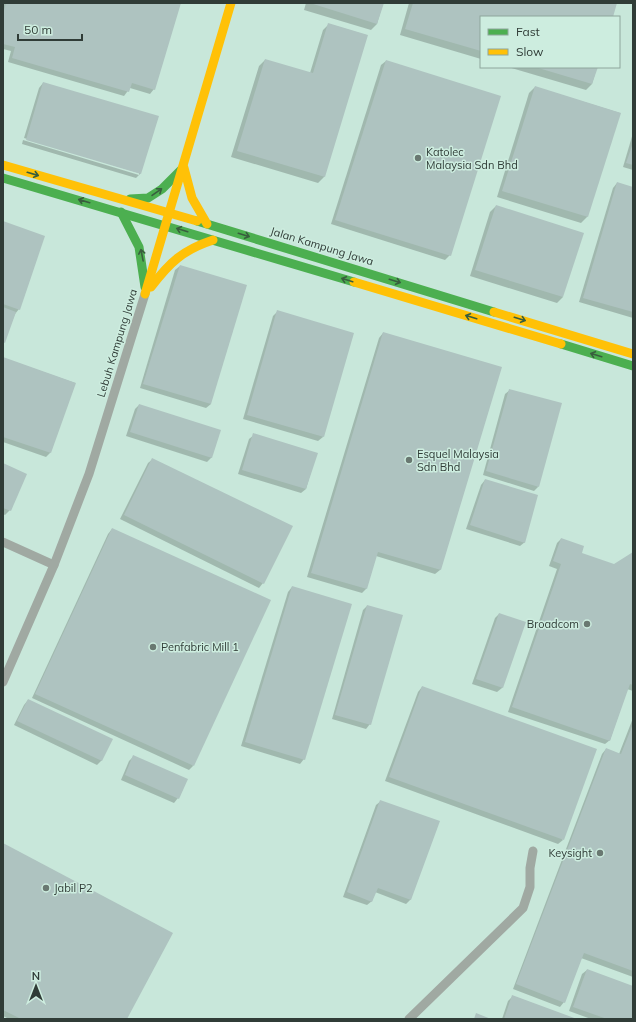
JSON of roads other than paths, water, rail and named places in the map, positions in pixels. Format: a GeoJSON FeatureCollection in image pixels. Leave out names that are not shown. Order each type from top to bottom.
{"type":"FeatureCollection","features":[{"type":"Feature","properties":{"kind":"street","name":"Lebuh Kampung Jawa"},"geometry":{"type":"LineString","coordinates":[[3,682],[54,565],[89,474],[184,167],[231,3]]}},
{"type":"Feature","properties":{"kind":"street","name":"Jalan Kampung Jawa"},"geometry":{"type":"LineString","coordinates":[[3,165],[207,224],[633,354]]}},
{"type":"Feature","properties":{"kind":"street"},"geometry":{"type":"LineString","coordinates":[[122,200],[148,198],[162,189],[184,167]]}},
{"type":"Feature","properties":{"kind":"street"},"geometry":{"type":"LineString","coordinates":[[184,167],[194,205],[207,224]]}},
{"type":"Feature","properties":{"kind":"street"},"geometry":{"type":"LineString","coordinates":[[3,178],[166,225],[633,366]]}},
{"type":"Feature","properties":{"kind":"street"},"geometry":{"type":"LineString","coordinates":[[121,212],[137,238],[142,254],[145,294]]}},
{"type":"Feature","properties":{"kind":"street"},"geometry":{"type":"LineString","coordinates":[[145,294],[168,264],[180,252],[213,240]]}},
{"type":"Feature","properties":{"kind":"street"},"geometry":{"type":"LineString","coordinates":[[3,542],[54,565]]}},
{"type":"Feature","properties":{"kind":"street"},"geometry":{"type":"LineString","coordinates":[[409,1019],[523,908],[530,888],[530,868],[533,851]]}},
{"type":"Feature","properties":{"kind":"place","name":"Katolec Malaysia Sdn Bhd"},"geometry":{"type":"Point","coordinates":[418,158]}},
{"type":"Feature","properties":{"kind":"place","name":"Esquel Malaysia Sdn Bhd"},"geometry":{"type":"Point","coordinates":[409,460]}},
{"type":"Feature","properties":{"kind":"place","name":"Broadcom"},"geometry":{"type":"Point","coordinates":[587,624]}},
{"type":"Feature","properties":{"kind":"place","name":"Penfabric Mill 1"},"geometry":{"type":"Point","coordinates":[153,647]}},
{"type":"Feature","properties":{"kind":"place","name":"Keysight"},"geometry":{"type":"Point","coordinates":[600,853]}},
{"type":"Feature","properties":{"kind":"place","name":"Jabil P2"},"geometry":{"type":"Point","coordinates":[46,888]}}]}
